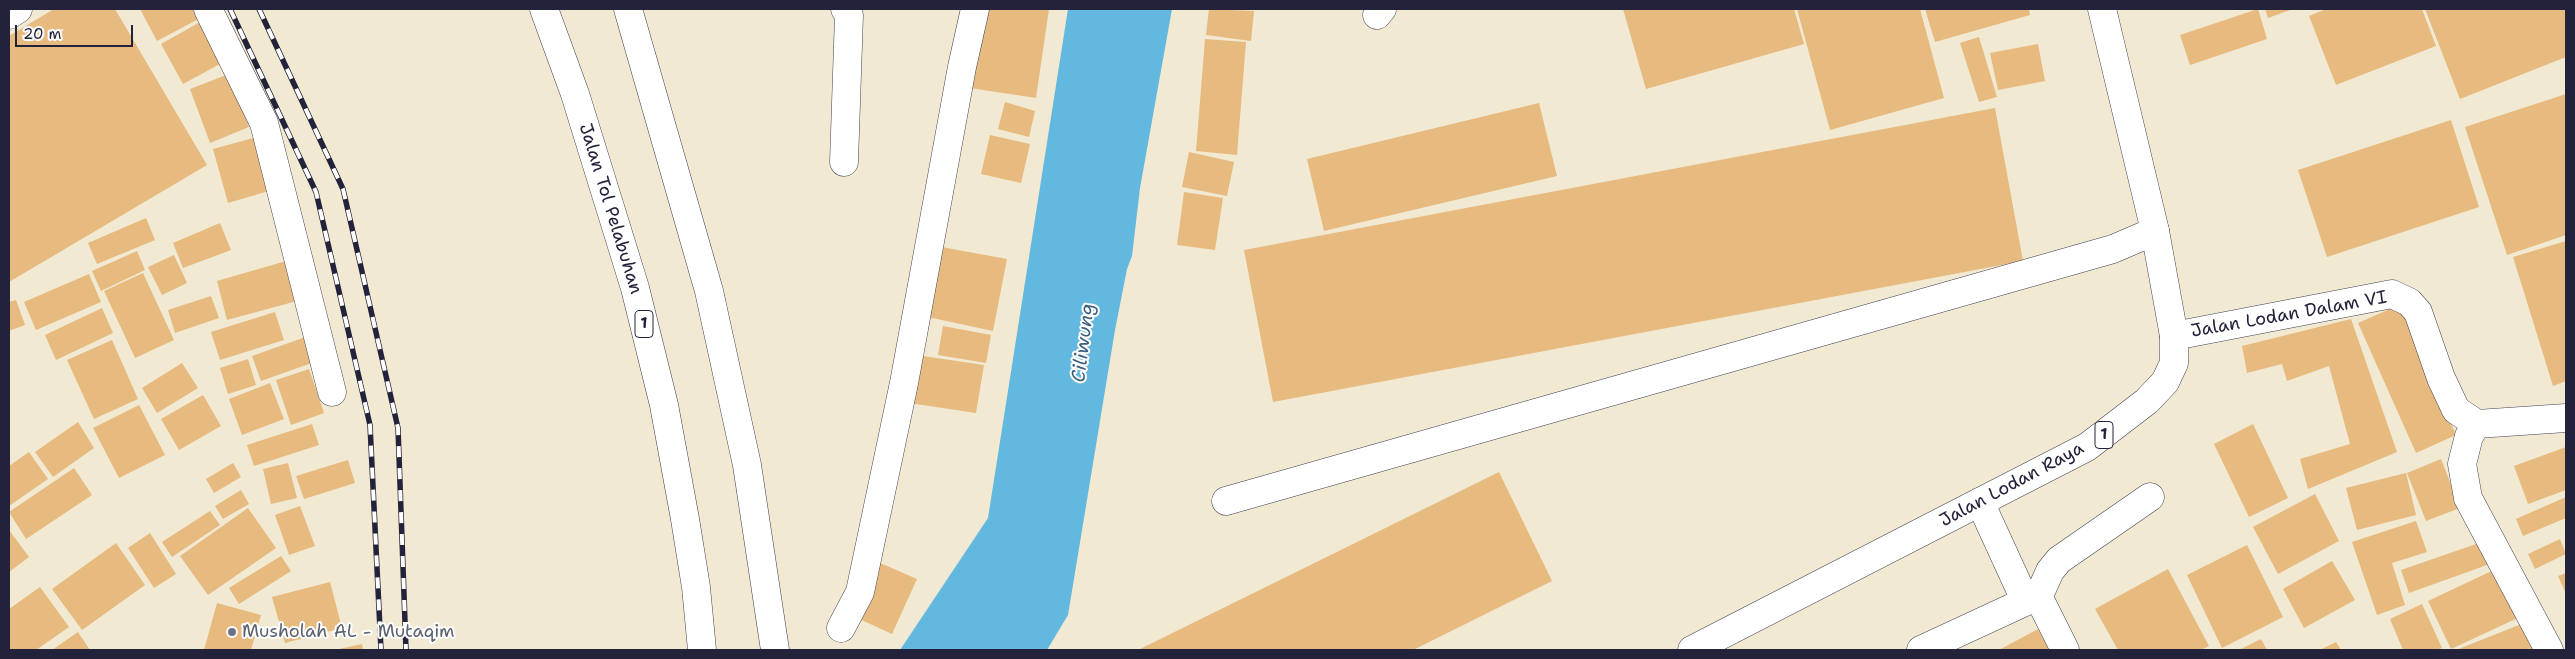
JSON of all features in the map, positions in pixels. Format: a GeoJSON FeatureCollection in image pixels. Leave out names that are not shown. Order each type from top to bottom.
{"type":"FeatureCollection","features":[{"type":"Feature","properties":{"kind":"main road"},"geometry":{"type":"LineString","coordinates":[[9,15],[18,9]]}},
{"type":"Feature","properties":{"kind":"main road"},"geometry":{"type":"LineString","coordinates":[[208,9],[264,123],[332,392]]}},
{"type":"Feature","properties":{"kind":"main road","name":"Jalan Tol Pelabuhan"},"geometry":{"type":"LineString","coordinates":[[544,9],[575,94],[637,297],[664,405],[696,587],[702,650]]}},
{"type":"Feature","properties":{"kind":"main road"},"geometry":{"type":"LineString","coordinates":[[628,9],[709,292],[747,465],[775,650]]}},
{"type":"Feature","properties":{"kind":"main road"},"geometry":{"type":"LineString","coordinates":[[844,162],[849,15],[846,9]]}},
{"type":"Feature","properties":{"kind":"main road"},"geometry":{"type":"LineString","coordinates":[[841,628],[860,592],[904,383],[962,67],[975,9]]}},
{"type":"Feature","properties":{"kind":"main road","name":"Jalan Lodan Raya"},"geometry":{"type":"LineString","coordinates":[[1692,650],[2087,447],[2147,401],[2165,382],[2174,363],[2174,336],[2155,231],[2102,9]]}},
{"type":"Feature","properties":{"kind":"main road"},"geometry":{"type":"LineString","coordinates":[[1226,501],[2113,249],[2155,231]]}},
{"type":"Feature","properties":{"kind":"main road","name":"Jalan Lodan Dalam VI"},"geometry":{"type":"LineString","coordinates":[[2174,336],[2392,294],[2409,302],[2418,312],[2441,378],[2456,410],[2477,424]]}},
{"type":"Feature","properties":{"kind":"main road"},"geometry":{"type":"LineString","coordinates":[[2549,650],[2476,516],[2466,491],[2462,464],[2469,436],[2477,424],[2566,418]]}},
{"type":"Feature","properties":{"kind":"main road"},"geometry":{"type":"LineString","coordinates":[[1921,650],[2031,600],[2058,560],[2150,498]]}},
{"type":"Feature","properties":{"kind":"main road"},"geometry":{"type":"LineString","coordinates":[[1980,502],[2031,600],[2042,604],[2065,650]]}},
{"type":"Feature","properties":{"kind":"water","name":"Ciliwung"},"geometry":{"type":"Polygon","coordinates":[[[1068,9],[1172,9],[1140,188],[1132,256],[1127,269],[1115,330],[1068,615],[1047,650],[900,650],[988,518],[1068,9]]]}},
{"type":"Feature","properties":{"kind":"building"},"geometry":{"type":"Polygon","coordinates":[[[54,9],[115,9],[207,165],[9,282],[9,36],[54,9]]]}},
{"type":"Feature","properties":{"kind":"building"},"geometry":{"type":"Polygon","coordinates":[[[140,9],[206,9],[208,14],[157,41],[140,9]]]}},
{"type":"Feature","properties":{"kind":"building"},"geometry":{"type":"Polygon","coordinates":[[[983,9],[1049,9],[1036,98],[970,88],[983,9]]]}},
{"type":"Feature","properties":{"kind":"building"},"geometry":{"type":"Polygon","coordinates":[[[1209,9],[1254,11],[1251,41],[1206,35],[1209,9]]]}},
{"type":"Feature","properties":{"kind":"building"},"geometry":{"type":"Polygon","coordinates":[[[1623,9],[1794,9],[1804,44],[1646,89],[1623,9]]]}},
{"type":"Feature","properties":{"kind":"building"},"geometry":{"type":"Polygon","coordinates":[[[1797,9],[1920,9],[1944,98],[1830,130],[1797,9]]]}},
{"type":"Feature","properties":{"kind":"building"},"geometry":{"type":"Polygon","coordinates":[[[1925,9],[2029,9],[2030,15],[1935,42],[1925,9]]]}},
{"type":"Feature","properties":{"kind":"building"},"geometry":{"type":"Polygon","coordinates":[[[2258,9],[2267,39],[2190,65],[2180,35],[2258,9]]]}},
{"type":"Feature","properties":{"kind":"building"},"geometry":{"type":"Polygon","coordinates":[[[2265,9],[2293,9],[2268,18],[2265,9]]]}},
{"type":"Feature","properties":{"kind":"building"},"geometry":{"type":"Polygon","coordinates":[[[2326,9],[2422,9],[2436,46],[2336,85],[2309,16],[2326,9]]]}},
{"type":"Feature","properties":{"kind":"building"},"geometry":{"type":"Polygon","coordinates":[[[2425,9],[2566,9],[2566,57],[2460,99],[2425,9]]]}},
{"type":"Feature","properties":{"kind":"building"},"geometry":{"type":"Polygon","coordinates":[[[209,17],[231,58],[183,84],[161,44],[209,17]]]}},
{"type":"Feature","properties":{"kind":"building"},"geometry":{"type":"Polygon","coordinates":[[[1979,37],[1997,97],[1979,102],[1960,43],[1979,37]]]}},
{"type":"Feature","properties":{"kind":"building"},"geometry":{"type":"Polygon","coordinates":[[[1205,39],[1246,42],[1237,155],[1196,151],[1205,39]]]}},
{"type":"Feature","properties":{"kind":"building"},"geometry":{"type":"Polygon","coordinates":[[[2038,44],[2045,81],[1998,90],[1990,53],[2038,44]]]}},
{"type":"Feature","properties":{"kind":"building"},"geometry":{"type":"Polygon","coordinates":[[[229,74],[249,127],[210,143],[190,89],[229,74]]]}},
{"type":"Feature","properties":{"kind":"building"},"geometry":{"type":"Polygon","coordinates":[[[2566,94],[2566,235],[2507,255],[2465,127],[2566,94]]]}},
{"type":"Feature","properties":{"kind":"building"},"geometry":{"type":"Polygon","coordinates":[[[1005,102],[1035,111],[1029,137],[998,129],[1005,102]]]}},
{"type":"Feature","properties":{"kind":"building"},"geometry":{"type":"Polygon","coordinates":[[[1539,103],[1557,176],[1324,231],[1307,159],[1539,103]]]}},
{"type":"Feature","properties":{"kind":"building"},"geometry":{"type":"Polygon","coordinates":[[[1995,108],[2023,261],[1273,402],[1244,250],[1995,108]]]}},
{"type":"Feature","properties":{"kind":"building"},"geometry":{"type":"Polygon","coordinates":[[[2451,120],[2479,207],[2327,257],[2298,170],[2451,120]]]}},
{"type":"Feature","properties":{"kind":"building"},"geometry":{"type":"Polygon","coordinates":[[[990,135],[1030,144],[1021,183],[981,174],[990,135]]]}},
{"type":"Feature","properties":{"kind":"building"},"geometry":{"type":"Polygon","coordinates":[[[257,137],[272,190],[228,203],[213,149],[257,137]]]}},
{"type":"Feature","properties":{"kind":"building"},"geometry":{"type":"Polygon","coordinates":[[[1189,152],[1234,162],[1227,196],[1182,187],[1189,152]]]}},
{"type":"Feature","properties":{"kind":"building"},"geometry":{"type":"Polygon","coordinates":[[[1184,192],[1223,198],[1215,250],[1177,245],[1184,192]]]}},
{"type":"Feature","properties":{"kind":"building"},"geometry":{"type":"Polygon","coordinates":[[[146,218],[155,240],[97,264],[88,243],[146,218]]]}},
{"type":"Feature","properties":{"kind":"building"},"geometry":{"type":"Polygon","coordinates":[[[220,223],[231,250],[183,268],[173,243],[220,223]]]}},
{"type":"Feature","properties":{"kind":"building"},"geometry":{"type":"Polygon","coordinates":[[[2566,241],[2566,381],[2553,386],[2513,257],[2566,241]]]}},
{"type":"Feature","properties":{"kind":"building"},"geometry":{"type":"Polygon","coordinates":[[[936,246],[1007,259],[993,331],[923,316],[936,246]]]}},
{"type":"Feature","properties":{"kind":"building"},"geometry":{"type":"Polygon","coordinates":[[[137,251],[145,270],[101,291],[92,271],[137,251]]]}},
{"type":"Feature","properties":{"kind":"building"},"geometry":{"type":"Polygon","coordinates":[[[174,255],[187,283],[162,295],[148,267],[174,255]]]}},
{"type":"Feature","properties":{"kind":"building"},"geometry":{"type":"Polygon","coordinates":[[[286,261],[297,301],[227,320],[217,281],[286,261]]]}},
{"type":"Feature","properties":{"kind":"building"},"geometry":{"type":"Polygon","coordinates":[[[143,273],[174,340],[135,358],[104,291],[143,273]]]}},
{"type":"Feature","properties":{"kind":"building"},"geometry":{"type":"Polygon","coordinates":[[[89,274],[101,302],[36,330],[24,302],[89,274]]]}},
{"type":"Feature","properties":{"kind":"building"},"geometry":{"type":"Polygon","coordinates":[[[211,296],[219,318],[175,333],[168,310],[211,296]]]}},
{"type":"Feature","properties":{"kind":"building"},"geometry":{"type":"Polygon","coordinates":[[[16,300],[25,325],[9,331],[9,302],[16,300]]]}},
{"type":"Feature","properties":{"kind":"building"},"geometry":{"type":"Polygon","coordinates":[[[2399,305],[2456,435],[2416,453],[2358,323],[2399,305]]]}},
{"type":"Feature","properties":{"kind":"building"},"geometry":{"type":"Polygon","coordinates":[[[102,308],[113,333],[56,360],[45,335],[102,308]]]}},
{"type":"Feature","properties":{"kind":"building"},"geometry":{"type":"Polygon","coordinates":[[[275,312],[284,340],[220,360],[211,332],[275,312]]]}},
{"type":"Feature","properties":{"kind":"building"},"geometry":{"type":"Polygon","coordinates":[[[2351,319],[2397,452],[2308,489],[2300,459],[2350,444],[2329,366],[2287,381],[2282,364],[2247,373],[2242,346],[2351,319]]]}},
{"type":"Feature","properties":{"kind":"building"},"geometry":{"type":"Polygon","coordinates":[[[943,326],[991,335],[986,363],[938,355],[943,326]]]}},
{"type":"Feature","properties":{"kind":"building"},"geometry":{"type":"Polygon","coordinates":[[[314,334],[323,359],[261,381],[252,356],[314,334]]]}},
{"type":"Feature","properties":{"kind":"building"},"geometry":{"type":"Polygon","coordinates":[[[112,340],[138,399],[94,419],[67,360],[112,340]]]}},
{"type":"Feature","properties":{"kind":"building"},"geometry":{"type":"Polygon","coordinates":[[[916,355],[984,365],[976,413],[909,403],[916,355]]]}},
{"type":"Feature","properties":{"kind":"building"},"geometry":{"type":"Polygon","coordinates":[[[248,359],[256,385],[228,394],[220,368],[248,359]]]}},
{"type":"Feature","properties":{"kind":"building"},"geometry":{"type":"Polygon","coordinates":[[[182,363],[198,388],[157,413],[142,388],[182,363]]]}},
{"type":"Feature","properties":{"kind":"building"},"geometry":{"type":"Polygon","coordinates":[[[309,369],[324,413],[291,425],[276,380],[309,369]]]}},
{"type":"Feature","properties":{"kind":"building"},"geometry":{"type":"Polygon","coordinates":[[[270,383],[284,419],[242,435],[229,399],[270,383]]]}},
{"type":"Feature","properties":{"kind":"building"},"geometry":{"type":"Polygon","coordinates":[[[203,395],[221,426],[179,450],[161,419],[203,395]]]}},
{"type":"Feature","properties":{"kind":"building"},"geometry":{"type":"Polygon","coordinates":[[[139,405],[165,455],[119,478],[93,428],[139,405]]]}},
{"type":"Feature","properties":{"kind":"building"},"geometry":{"type":"Polygon","coordinates":[[[78,422],[94,448],[53,477],[35,452],[78,422]]]}},
{"type":"Feature","properties":{"kind":"building"},"geometry":{"type":"Polygon","coordinates":[[[312,424],[319,445],[254,466],[247,445],[312,424]]]}},
{"type":"Feature","properties":{"kind":"building"},"geometry":{"type":"Polygon","coordinates":[[[2253,424],[2288,498],[2249,517],[2214,444],[2253,424]]]}},
{"type":"Feature","properties":{"kind":"building"},"geometry":{"type":"Polygon","coordinates":[[[2566,447],[2566,490],[2528,504],[2514,466],[2566,447]]]}},
{"type":"Feature","properties":{"kind":"building"},"geometry":{"type":"Polygon","coordinates":[[[29,452],[48,479],[9,506],[9,466],[29,452]]]}},
{"type":"Feature","properties":{"kind":"building"},"geometry":{"type":"Polygon","coordinates":[[[2441,459],[2460,508],[2426,521],[2407,473],[2441,459]]]}},
{"type":"Feature","properties":{"kind":"building"},"geometry":{"type":"Polygon","coordinates":[[[348,460],[355,483],[304,499],[296,476],[348,460]]]}},
{"type":"Feature","properties":{"kind":"building"},"geometry":{"type":"Polygon","coordinates":[[[233,463],[241,477],[214,493],[206,479],[233,463]]]}},
{"type":"Feature","properties":{"kind":"building"},"geometry":{"type":"Polygon","coordinates":[[[288,463],[297,498],[271,504],[263,469],[288,463]]]}},
{"type":"Feature","properties":{"kind":"building"},"geometry":{"type":"Polygon","coordinates":[[[74,468],[92,495],[26,539],[9,512],[74,468]]]}},
{"type":"Feature","properties":{"kind":"building"},"geometry":{"type":"Polygon","coordinates":[[[1499,472],[1552,581],[1413,650],[1138,650],[1499,472]]]}},
{"type":"Feature","properties":{"kind":"building"},"geometry":{"type":"Polygon","coordinates":[[[2406,473],[2416,515],[2357,530],[2346,488],[2406,473]]]}},
{"type":"Feature","properties":{"kind":"building"},"geometry":{"type":"Polygon","coordinates":[[[241,490],[249,504],[223,519],[215,506],[241,490]]]}},
{"type":"Feature","properties":{"kind":"building"},"geometry":{"type":"Polygon","coordinates":[[[2315,494],[2339,541],[2278,574],[2253,527],[2315,494]]]}},
{"type":"Feature","properties":{"kind":"building"},"geometry":{"type":"Polygon","coordinates":[[[2566,497],[2566,518],[2523,536],[2516,519],[2566,497]]]}},
{"type":"Feature","properties":{"kind":"building"},"geometry":{"type":"Polygon","coordinates":[[[300,506],[315,546],[289,555],[275,515],[300,506]]]}},
{"type":"Feature","properties":{"kind":"building"},"geometry":{"type":"Polygon","coordinates":[[[248,508],[276,548],[208,595],[180,556],[248,508]]]}},
{"type":"Feature","properties":{"kind":"building"},"geometry":{"type":"Polygon","coordinates":[[[210,511],[220,525],[172,557],[162,542],[210,511]]]}},
{"type":"Feature","properties":{"kind":"building"},"geometry":{"type":"Polygon","coordinates":[[[2416,521],[2427,552],[2392,563],[2405,605],[2377,615],[2352,542],[2416,521]]]}},
{"type":"Feature","properties":{"kind":"building"},"geometry":{"type":"Polygon","coordinates":[[[9,530],[29,557],[9,572],[9,530]]]}},
{"type":"Feature","properties":{"kind":"building"},"geometry":{"type":"Polygon","coordinates":[[[150,533],[176,574],[154,588],[128,548],[150,533]]]}},
{"type":"Feature","properties":{"kind":"building"},"geometry":{"type":"Polygon","coordinates":[[[2560,539],[2566,554],[2535,569],[2528,554],[2560,539]]]}},
{"type":"Feature","properties":{"kind":"building"},"geometry":{"type":"Polygon","coordinates":[[[116,543],[145,585],[82,630],[52,589],[116,543]]]}},
{"type":"Feature","properties":{"kind":"building"},"geometry":{"type":"Polygon","coordinates":[[[2479,543],[2487,565],[2409,593],[2401,570],[2479,543]]]}},
{"type":"Feature","properties":{"kind":"building"},"geometry":{"type":"Polygon","coordinates":[[[2247,545],[2283,617],[2222,648],[2187,575],[2247,545]]]}},
{"type":"Feature","properties":{"kind":"building"},"geometry":{"type":"Polygon","coordinates":[[[281,556],[291,571],[239,604],[229,588],[281,556]]]}},
{"type":"Feature","properties":{"kind":"building"},"geometry":{"type":"Polygon","coordinates":[[[2332,561],[2355,600],[2304,628],[2283,589],[2332,561]]]}},
{"type":"Feature","properties":{"kind":"building"},"geometry":{"type":"Polygon","coordinates":[[[878,562],[917,579],[892,634],[853,616],[878,562]]]}},
{"type":"Feature","properties":{"kind":"building"},"geometry":{"type":"Polygon","coordinates":[[[2500,567],[2522,616],[2451,649],[2428,601],[2500,567]]]}},
{"type":"Feature","properties":{"kind":"building"},"geometry":{"type":"Polygon","coordinates":[[[2168,569],[2209,646],[2201,650],[2118,650],[2095,609],[2168,569]]]}},
{"type":"Feature","properties":{"kind":"building"},"geometry":{"type":"Polygon","coordinates":[[[2566,573],[2566,594],[2558,576],[2566,573]]]}},
{"type":"Feature","properties":{"kind":"building"},"geometry":{"type":"Polygon","coordinates":[[[330,582],[342,628],[285,643],[272,597],[330,582]]]}},
{"type":"Feature","properties":{"kind":"building"},"geometry":{"type":"Polygon","coordinates":[[[40,587],[69,627],[36,650],[9,650],[9,609],[40,587]]]}},
{"type":"Feature","properties":{"kind":"building","name":"Musholah AL - Mutaqim"},"geometry":{"type":"Polygon","coordinates":[[[217,603],[261,615],[251,650],[204,650],[217,603]]]}},
{"type":"Feature","properties":{"kind":"building"},"geometry":{"type":"Polygon","coordinates":[[[2422,604],[2442,648],[2436,650],[2403,650],[2390,619],[2422,604]]]}},
{"type":"Feature","properties":{"kind":"building"},"geometry":{"type":"Polygon","coordinates":[[[2529,621],[2541,650],[2456,650],[2529,621]]]}},
{"type":"Feature","properties":{"kind":"building"},"geometry":{"type":"Polygon","coordinates":[[[2038,629],[2049,650],[1999,650],[2038,629]]]}},
{"type":"Feature","properties":{"kind":"building"},"geometry":{"type":"Polygon","coordinates":[[[78,632],[90,650],[52,650],[78,632]]]}},
{"type":"Feature","properties":{"kind":"building"},"geometry":{"type":"Polygon","coordinates":[[[2261,639],[2267,650],[2239,650],[2261,639]]]}},
{"type":"Feature","properties":{"kind":"building"},"geometry":{"type":"Polygon","coordinates":[[[2336,642],[2341,650],[2320,650],[2336,642]]]}},
{"type":"Feature","properties":{"kind":"building"},"geometry":{"type":"Polygon","coordinates":[[[362,644],[363,650],[339,650],[339,649],[362,644]]]}},
{"type":"Feature","properties":{"kind":"railway"},"geometry":{"type":"LineString","coordinates":[[230,9],[316,192],[370,425],[381,650]]}},
{"type":"Feature","properties":{"kind":"railway"},"geometry":{"type":"LineString","coordinates":[[259,9],[343,189],[398,428],[406,650]]}},
{"type":"Feature","properties":{"kind":"place","name":"Musholah AL - Mutaqim"},"geometry":{"type":"Point","coordinates":[232,632]}}]}
